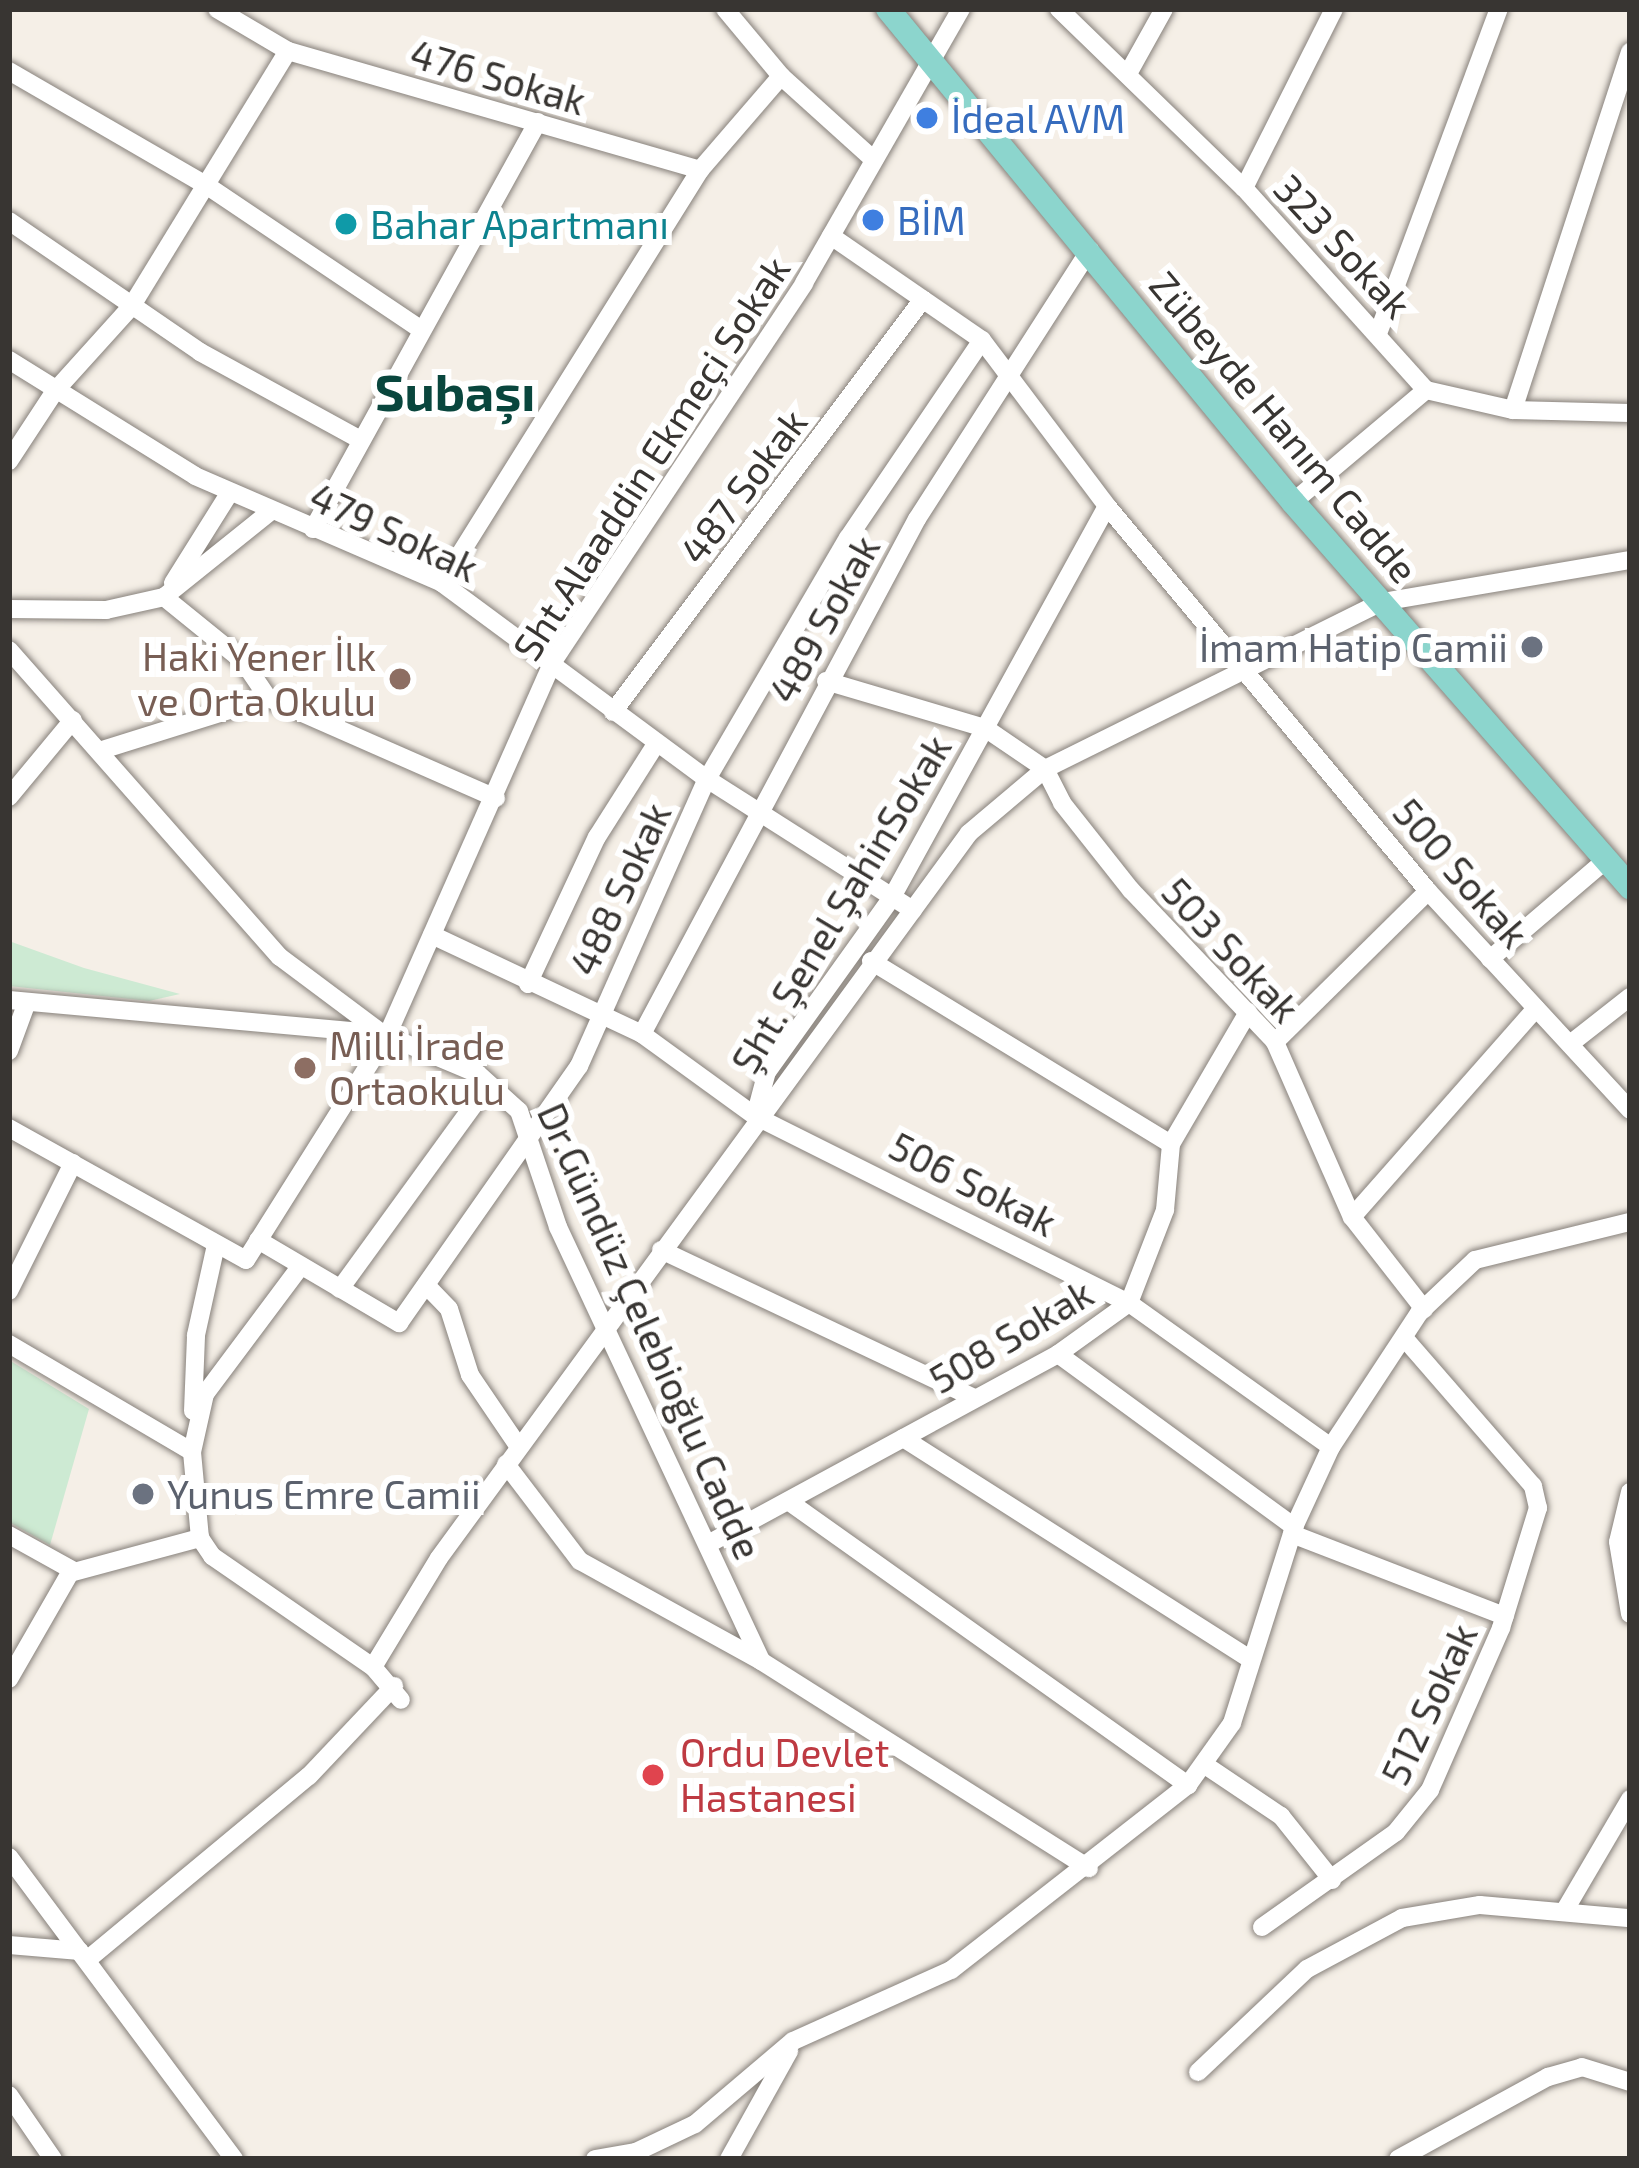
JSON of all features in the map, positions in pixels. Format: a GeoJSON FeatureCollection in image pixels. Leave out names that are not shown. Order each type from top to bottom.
{"type":"FeatureCollection","features":[{"type":"Feature","properties":{"kind":"main road","name":"Zübeyde Hanım Cadde"},"geometry":{"type":"LineString","coordinates":[[888,9],[934,58],[1293,502],[1630,887]]}},
{"type":"Feature","properties":{"kind":"street","name":"476 Sokak"},"geometry":{"type":"LineString","coordinates":[[217,9],[288,51],[700,170]]}},
{"type":"Feature","properties":{"kind":"street"},"geometry":{"type":"LineString","coordinates":[[724,9],[782,76],[874,160]]}},
{"type":"Feature","properties":{"kind":"street","name":"Sht.Alaaddin Ekmeçi Sokak"},"geometry":{"type":"LineString","coordinates":[[216,1244],[246,1260],[385,1035],[496,798],[553,663],[831,236],[962,9]]}},
{"type":"Feature","properties":{"kind":"street","name":"323 Sokak"},"geometry":{"type":"LineString","coordinates":[[1059,9],[1130,70],[1244,188],[1379,331],[1426,390]]}},
{"type":"Feature","properties":{"kind":"street"},"geometry":{"type":"LineString","coordinates":[[1130,70],[1164,9]]}},
{"type":"Feature","properties":{"kind":"street"},"geometry":{"type":"LineString","coordinates":[[1244,188],[1334,9]]}},
{"type":"Feature","properties":{"kind":"street"},"geometry":{"type":"LineString","coordinates":[[1379,331],[1499,9]]}},
{"type":"Feature","properties":{"kind":"street"},"geometry":{"type":"LineString","coordinates":[[9,461],[55,391],[130,307],[209,187],[288,51]]}},
{"type":"Feature","properties":{"kind":"street"},"geometry":{"type":"LineString","coordinates":[[1513,410],[1630,52]]}},
{"type":"Feature","properties":{"kind":"street"},"geometry":{"type":"LineString","coordinates":[[9,71],[209,187],[420,329]]}},
{"type":"Feature","properties":{"kind":"street"},"geometry":{"type":"LineString","coordinates":[[442,583],[700,170],[782,76]]}},
{"type":"Feature","properties":{"kind":"street"},"geometry":{"type":"LineString","coordinates":[[313,529],[538,122]]}},
{"type":"Feature","properties":{"kind":"street"},"geometry":{"type":"LineString","coordinates":[[9,221],[130,307],[361,440]]}},
{"type":"Feature","properties":{"kind":"street","name":"500 Sokak"},"geometry":{"type":"LineString","coordinates":[[831,236],[982,340],[1107,506],[1251,672],[1428,891],[1630,1110]]}},
{"type":"Feature","properties":{"kind":"street","name":"489 Sokak"},"geometry":{"type":"LineString","coordinates":[[642,1034],[826,681],[1090,250]]}},
{"type":"Feature","properties":{"kind":"street","name":"487 Sokak"},"geometry":{"type":"LineString","coordinates":[[613,712],[922,299]]}},
{"type":"Feature","properties":{"kind":"street","name":"488 Sokak"},"geometry":{"type":"LineString","coordinates":[[258,1240],[399,1323],[530,1143],[579,1066],[707,779],[848,538],[982,340]]}},
{"type":"Feature","properties":{"kind":"street","name":"479 Sokak"},"geometry":{"type":"LineString","coordinates":[[9,360],[230,492],[442,583],[656,744],[756,813],[913,910]]}},
{"type":"Feature","properties":{"kind":"street"},"geometry":{"type":"LineString","coordinates":[[1293,502],[1426,390],[1513,410],[1630,413]]}},
{"type":"Feature","properties":{"kind":"street"},"geometry":{"type":"LineString","coordinates":[[164,597],[230,492]]}},
{"type":"Feature","properties":{"kind":"street","name":"Şht. Şenel ŞahinSokak"},"geometry":{"type":"LineString","coordinates":[[755,1116],[767,1072],[891,899],[1107,506]]}},
{"type":"Feature","properties":{"kind":"street"},"geometry":{"type":"LineString","coordinates":[[9,609],[106,610],[164,597],[272,511]]}},
{"type":"Feature","properties":{"kind":"street","name":"Şht. Şenel ŞahinSokak"},"geometry":{"type":"LineString","coordinates":[[373,1667],[506,1465],[609,1327],[755,1116],[969,833],[1045,769],[1251,672],[1382,602],[1630,560]]}},
{"type":"Feature","properties":{"kind":"street"},"geometry":{"type":"LineString","coordinates":[[164,597],[243,661],[268,698],[496,798]]}},
{"type":"Feature","properties":{"kind":"street","name":"Dr.Gündüz Çelebioğlu Cadde"},"geometry":{"type":"LineString","coordinates":[[9,650],[280,957],[385,1035],[489,1084],[519,1111],[558,1227],[609,1327],[761,1661]]}},
{"type":"Feature","properties":{"kind":"street"},"geometry":{"type":"LineString","coordinates":[[826,681],[985,728],[1045,769]]}},
{"type":"Feature","properties":{"kind":"street"},"geometry":{"type":"LineString","coordinates":[[102,750],[268,698]]}},
{"type":"Feature","properties":{"kind":"street"},"geometry":{"type":"LineString","coordinates":[[9,797],[74,720]]}},
{"type":"Feature","properties":{"kind":"street"},"geometry":{"type":"LineString","coordinates":[[528,984],[597,837],[656,744]]}},
{"type":"Feature","properties":{"kind":"street","name":"503 Sokak"},"geometry":{"type":"LineString","coordinates":[[1045,769],[1061,803],[1131,890],[1275,1042],[1352,1216],[1424,1309]]}},
{"type":"Feature","properties":{"kind":"street"},"geometry":{"type":"LineString","coordinates":[[1490,959],[1606,860]]}},
{"type":"Feature","properties":{"kind":"street"},"geometry":{"type":"LineString","coordinates":[[1275,1042],[1428,891]]}},
{"type":"Feature","properties":{"kind":"street","name":"506 Sokak"},"geometry":{"type":"LineString","coordinates":[[432,935],[642,1034],[755,1116],[1130,1303],[1330,1447]]}},
{"type":"Feature","properties":{"kind":"street"},"geometry":{"type":"LineString","coordinates":[[871,961],[1171,1144]]}},
{"type":"Feature","properties":{"kind":"street"},"geometry":{"type":"LineString","coordinates":[[1570,1044],[1630,998]]}},
{"type":"Feature","properties":{"kind":"street"},"geometry":{"type":"LineString","coordinates":[[9,1051],[18,1001],[385,1035]]}},
{"type":"Feature","properties":{"kind":"street"},"geometry":{"type":"LineString","coordinates":[[1352,1216],[1536,1008]]}},
{"type":"Feature","properties":{"kind":"street","name":"508 Sokak"},"geometry":{"type":"LineString","coordinates":[[710,1543],[1058,1354],[1130,1303],[1165,1210],[1171,1144],[1248,1012]]}},
{"type":"Feature","properties":{"kind":"street"},"geometry":{"type":"LineString","coordinates":[[340,1289],[489,1084]]}},
{"type":"Feature","properties":{"kind":"street"},"geometry":{"type":"LineString","coordinates":[[9,1129],[216,1244],[196,1335],[192,1452],[200,1538],[212,1556],[373,1667],[400,1692],[309,1776],[83,1955],[9,1945]]}},
{"type":"Feature","properties":{"kind":"street"},"geometry":{"type":"LineString","coordinates":[[9,1291],[74,1163]]}},
{"type":"Feature","properties":{"kind":"street"},"geometry":{"type":"LineString","coordinates":[[604,2158],[695,2124],[794,2041],[951,1970],[1090,1868],[1188,1785],[1232,1723],[1293,1531],[1330,1447],[1424,1309],[1475,1260],[1630,1222]]}},
{"type":"Feature","properties":{"kind":"street"},"geometry":{"type":"LineString","coordinates":[[661,1250],[974,1398]]}},
{"type":"Feature","properties":{"kind":"street"},"geometry":{"type":"LineString","coordinates":[[192,1452],[205,1394],[300,1267]]}},
{"type":"Feature","properties":{"kind":"street"},"geometry":{"type":"LineString","coordinates":[[426,1285],[449,1309],[470,1375],[519,1448]]}},
{"type":"Feature","properties":{"kind":"street","name":"512 Sokak"},"geometry":{"type":"LineString","coordinates":[[1262,1927],[1396,1832],[1430,1790],[1505,1616],[1538,1508],[1533,1486],[1405,1339]]}},
{"type":"Feature","properties":{"kind":"street"},"geometry":{"type":"LineString","coordinates":[[9,1344],[192,1452]]}},
{"type":"Feature","properties":{"kind":"street"},"geometry":{"type":"LineString","coordinates":[[1058,1354],[1293,1531],[1505,1616]]}},
{"type":"Feature","properties":{"kind":"street"},"geometry":{"type":"LineString","coordinates":[[902,1438],[1251,1660]]}},
{"type":"Feature","properties":{"kind":"street"},"geometry":{"type":"LineString","coordinates":[[506,1465],[580,1562],[761,1661],[1090,1868]]}},
{"type":"Feature","properties":{"kind":"street"},"geometry":{"type":"LineString","coordinates":[[1630,1492],[1618,1566],[1630,1614]]}},
{"type":"Feature","properties":{"kind":"street"},"geometry":{"type":"LineString","coordinates":[[788,1501],[1188,1785]]}},
{"type":"Feature","properties":{"kind":"street"},"geometry":{"type":"LineString","coordinates":[[9,1535],[74,1571]]}},
{"type":"Feature","properties":{"kind":"street"},"geometry":{"type":"LineString","coordinates":[[9,1679],[17,1647],[74,1571],[200,1538]]}},
{"type":"Feature","properties":{"kind":"street"},"geometry":{"type":"LineString","coordinates":[[1205,1765],[1280,1816],[1332,1880]]}},
{"type":"Feature","properties":{"kind":"street"},"geometry":{"type":"LineString","coordinates":[[1565,1910],[1630,1799]]}},
{"type":"Feature","properties":{"kind":"street"},"geometry":{"type":"LineString","coordinates":[[9,1857],[234,2159]]}},
{"type":"Feature","properties":{"kind":"street"},"geometry":{"type":"LineString","coordinates":[[1198,2072],[1307,1969],[1402,1918],[1480,1905],[1630,1918]]}},
{"type":"Feature","properties":{"kind":"street"},"geometry":{"type":"LineString","coordinates":[[729,2159],[794,2041]]}},
{"type":"Feature","properties":{"kind":"street"},"geometry":{"type":"LineString","coordinates":[[1398,2159],[1548,2077],[1582,2067],[1630,2082]]}},
{"type":"Feature","properties":{"kind":"street"},"geometry":{"type":"LineString","coordinates":[[9,2096],[53,2159]]}},
{"type":"Feature","properties":{"kind":"green space"},"geometry":{"type":"Polygon","coordinates":[[[9,941],[180,994],[149,1001],[9,986],[9,941]]]}},
{"type":"Feature","properties":{"kind":"green space"},"geometry":{"type":"Polygon","coordinates":[[[9,1360],[89,1409],[50,1545],[9,1522],[9,1360]]]}},
{"type":"Feature","properties":{"kind":"place","name":"İdeal AVM"},"geometry":{"type":"Point","coordinates":[927,118]}},
{"type":"Feature","properties":{"kind":"place","name":"BİM"},"geometry":{"type":"Point","coordinates":[873,220]}},
{"type":"Feature","properties":{"kind":"place","name":"Bahar Apartmanı"},"geometry":{"type":"Point","coordinates":[346,224]}},
{"type":"Feature","properties":{"kind":"place","name":"İmam Hatip Camii"},"geometry":{"type":"Point","coordinates":[1532,647]}},
{"type":"Feature","properties":{"kind":"place","name":"Haki Yener İlk ve Orta Okulu"},"geometry":{"type":"Point","coordinates":[400,679]}},
{"type":"Feature","properties":{"kind":"place","name":"Milli İrade Ortaokulu"},"geometry":{"type":"Point","coordinates":[305,1068]}},
{"type":"Feature","properties":{"kind":"place","name":"Yunus Emre Camii"},"geometry":{"type":"Point","coordinates":[143,1494]}},
{"type":"Feature","properties":{"kind":"place","name":"Ordu Devlet Hastanesi"},"geometry":{"type":"Point","coordinates":[653,1775]}},
{"type":"Feature","properties":{"kind":"district","name":"Subaşı"},"geometry":{"type":"Point","coordinates":[455,391]}}]}
